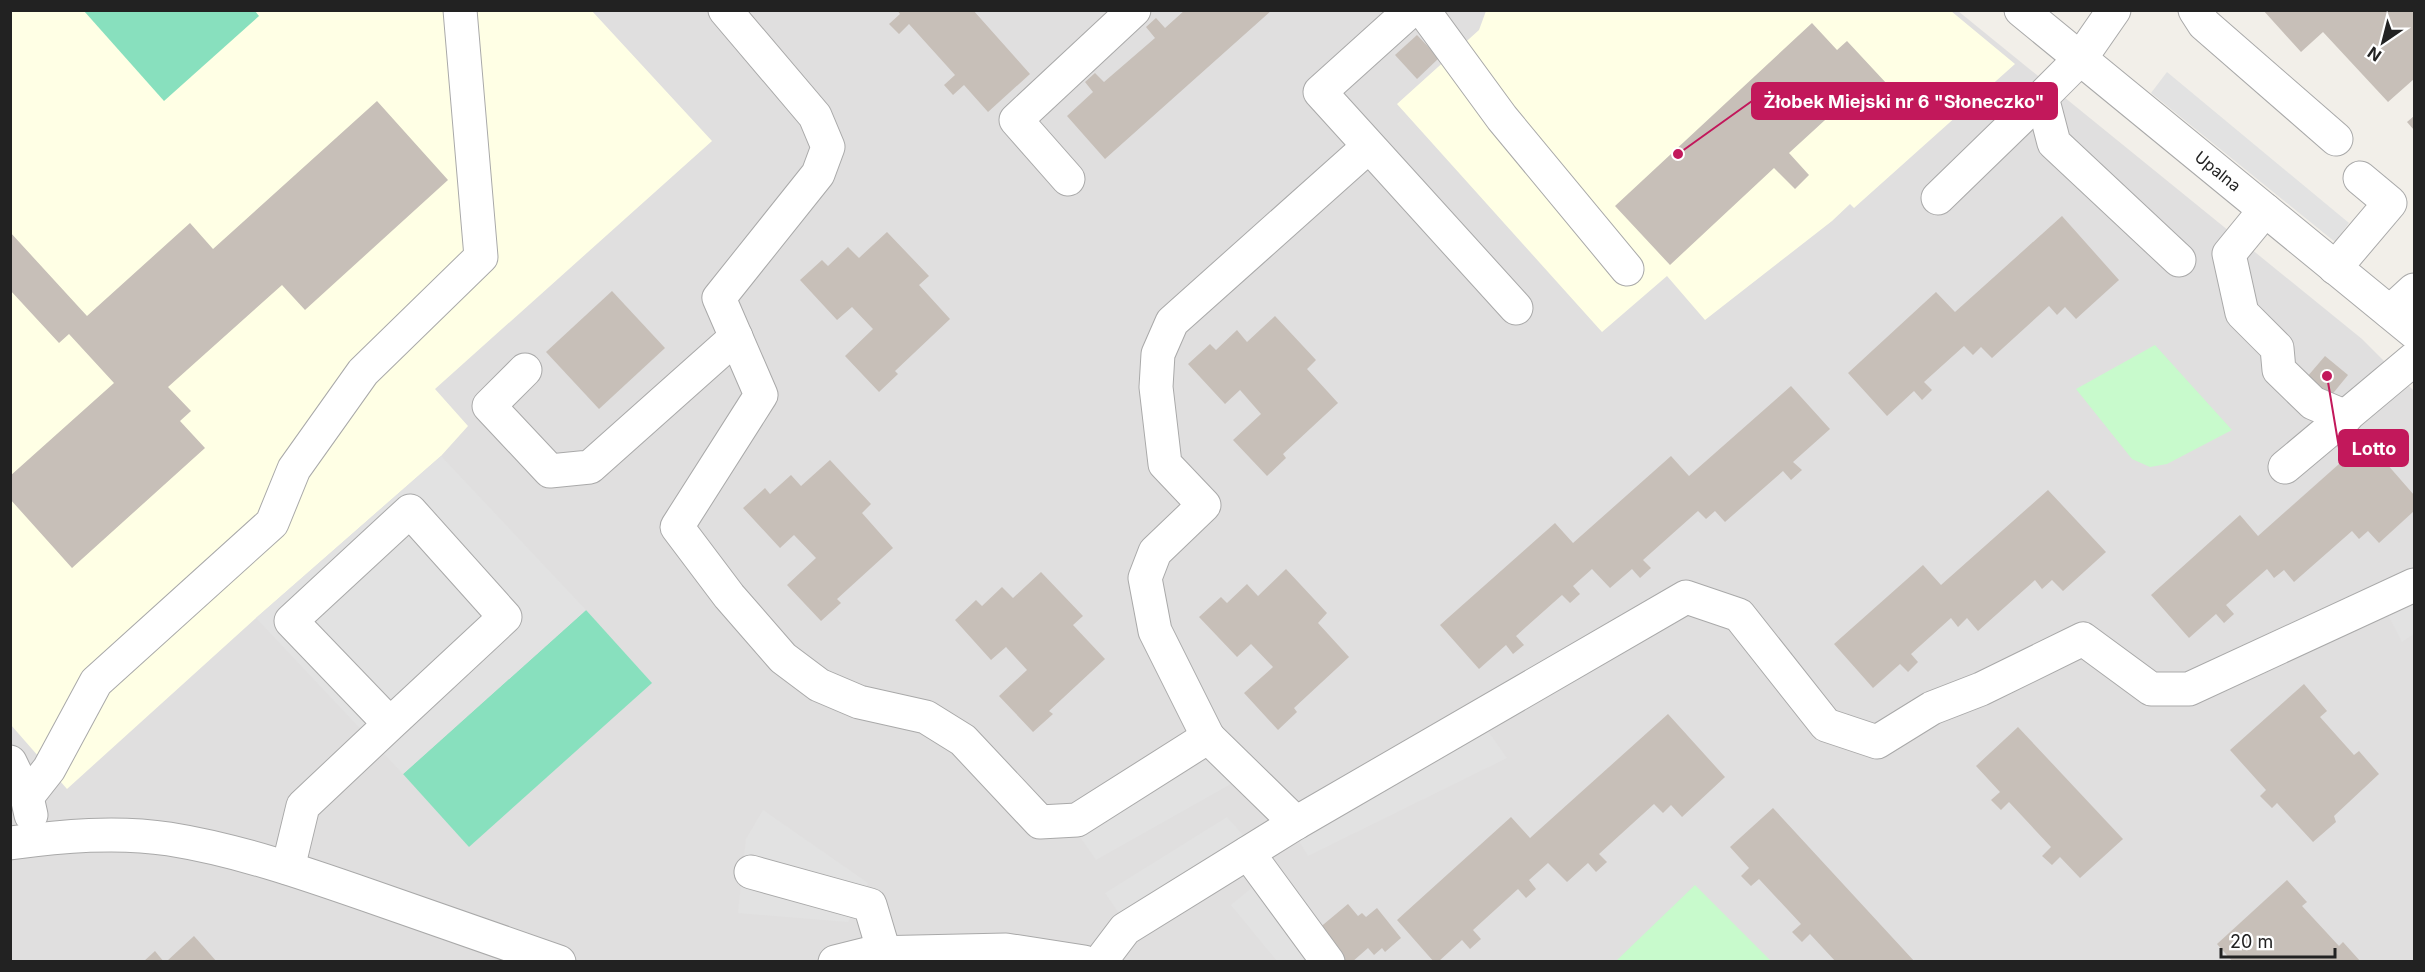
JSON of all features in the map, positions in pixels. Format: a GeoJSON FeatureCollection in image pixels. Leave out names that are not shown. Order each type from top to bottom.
{"type":"FeatureCollection","features":[{"type":"Feature","properties":{"kind":"street"},"geometry":{"type":"LineString","coordinates":[[27,797],[50,769],[96,682],[272,522],[294,469],[363,372],[481,257],[460,10]]}},
{"type":"Feature","properties":{"kind":"street"},"geometry":{"type":"LineString","coordinates":[[724,10],[815,116],[828,147],[818,174],[719,298],[761,395],[677,527],[729,596],[783,658],[819,685],[859,702],[926,717],[963,740],[1040,822],[1077,820],[1208,737]]}},
{"type":"Feature","properties":{"kind":"street"},"geometry":{"type":"LineString","coordinates":[[1068,179],[1016,120],[1134,10]]}},
{"type":"Feature","properties":{"kind":"street","name":"Upalna"},"geometry":{"type":"LineString","coordinates":[[2021,10],[2415,332]]}},
{"type":"Feature","properties":{"kind":"street"},"geometry":{"type":"LineString","coordinates":[[1938,198],[2080,59],[2114,10]]}},
{"type":"Feature","properties":{"kind":"street"},"geometry":{"type":"LineString","coordinates":[[2195,10],[2204,24],[2336,139]]}},
{"type":"Feature","properties":{"kind":"street"},"geometry":{"type":"LineString","coordinates":[[1516,308],[1320,92],[1422,11],[1502,118],[1627,269]]}},
{"type":"Feature","properties":{"kind":"street"},"geometry":{"type":"LineString","coordinates":[[2042,96],[2054,143],[2179,260]]}},
{"type":"Feature","properties":{"kind":"street"},"geometry":{"type":"LineString","coordinates":[[1296,823],[1208,737],[1155,632],[1145,578],[1155,552],[1204,505],[1165,464],[1156,387],[1158,354],[1172,322],[1368,147]]}},
{"type":"Feature","properties":{"kind":"street"},"geometry":{"type":"LineString","coordinates":[[2335,268],[2390,203],[2360,178]]}},
{"type":"Feature","properties":{"kind":"street"},"geometry":{"type":"LineString","coordinates":[[2265,210],[2229,254],[2242,313],[2277,348],[2279,370],[2304,395],[2313,403],[2346,417]]}},
{"type":"Feature","properties":{"kind":"street"},"geometry":{"type":"LineString","coordinates":[[2390,312],[2415,290]]}},
{"type":"Feature","properties":{"kind":"street"},"geometry":{"type":"LineString","coordinates":[[525,370],[489,406],[550,471],[590,467],[735,337]]}},
{"type":"Feature","properties":{"kind":"street"},"geometry":{"type":"LineString","coordinates":[[2285,467],[2415,359]]}},
{"type":"Feature","properties":{"kind":"street"},"geometry":{"type":"LineString","coordinates":[[288,868],[303,806],[370,740],[390,724],[505,616],[410,511],[291,621],[390,724]]}},
{"type":"Feature","properties":{"kind":"street"},"geometry":{"type":"LineString","coordinates":[[1100,962],[1125,929],[1296,823],[1686,597],[1739,615],[1826,725],[1877,742],[1932,708],[1981,689],[2083,639],[2151,688],[2189,689],[2415,585]]}},
{"type":"Feature","properties":{"kind":"street"},"geometry":{"type":"LineString","coordinates":[[10,762],[27,797],[23,842],[125,835],[168,839],[213,848],[288,868],[559,962]]}},
{"type":"Feature","properties":{"kind":"street"},"geometry":{"type":"LineString","coordinates":[[1248,853],[1328,962]]}},
{"type":"Feature","properties":{"kind":"street"},"geometry":{"type":"LineString","coordinates":[[751,872],[870,904],[884,952]]}},
{"type":"Feature","properties":{"kind":"street"},"geometry":{"type":"LineString","coordinates":[[835,962],[884,952],[1014,950],[1084,962]]}},
{"type":"Feature","properties":{"kind":"shaded area"},"geometry":{"type":"Polygon","coordinates":[[[10,11],[1958,11],[2362,339],[2414,391],[2414,961],[11,961],[10,11]]]}},
{"type":"Feature","properties":{"kind":"shaded area"},"geometry":{"type":"Polygon","coordinates":[[[10,11],[592,11],[712,141],[435,389],[468,426],[441,456],[256,618],[67,789],[11,725],[10,11]]]}},
{"type":"Feature","properties":{"kind":"shaded area"},"geometry":{"type":"Polygon","coordinates":[[[1486,11],[1951,11],[2015,64],[1854,208],[1850,204],[1832,221],[1705,320],[1667,276],[1602,332],[1397,104],[1479,30],[1486,11]]]}},
{"type":"Feature","properties":{"kind":"shaded area"},"geometry":{"type":"Polygon","coordinates":[[[2167,72],[2349,223],[2335,242],[2151,93],[2167,72]]]}},
{"type":"Feature","properties":{"kind":"shaded area"},"geometry":{"type":"Polygon","coordinates":[[[441,456],[586,610],[403,774],[256,618],[441,456]]]}},
{"type":"Feature","properties":{"kind":"shaded area"},"geometry":{"type":"Polygon","coordinates":[[[2414,603],[2414,634],[2402,642],[2388,615],[2414,603]]]}},
{"type":"Feature","properties":{"kind":"shaded area"},"geometry":{"type":"Polygon","coordinates":[[[1488,731],[1507,758],[1308,856],[1294,833],[1488,731]]]}},
{"type":"Feature","properties":{"kind":"shaded area"},"geometry":{"type":"Polygon","coordinates":[[[1222,750],[1247,775],[1096,860],[1080,837],[1222,750]]]}},
{"type":"Feature","properties":{"kind":"shaded area"},"geometry":{"type":"Polygon","coordinates":[[[763,810],[868,883],[848,922],[738,913],[746,839],[763,810]]]}},
{"type":"Feature","properties":{"kind":"shaded area"},"geometry":{"type":"Polygon","coordinates":[[[1227,817],[1245,837],[1120,915],[1105,893],[1227,817]]]}},
{"type":"Feature","properties":{"kind":"shaded area"},"geometry":{"type":"Polygon","coordinates":[[[1253,887],[1312,961],[1277,961],[1231,905],[1253,887]]]}},
{"type":"Feature","properties":{"kind":"green space"},"geometry":{"type":"Polygon","coordinates":[[[84,11],[255,11],[259,16],[164,101],[84,11]]]}},
{"type":"Feature","properties":{"kind":"green space"},"geometry":{"type":"Polygon","coordinates":[[[2155,345],[2232,430],[2167,464],[2150,467],[2132,459],[2076,389],[2155,345]]]}},
{"type":"Feature","properties":{"kind":"green space"},"geometry":{"type":"Polygon","coordinates":[[[586,610],[652,683],[469,847],[403,774],[586,610]]]}},
{"type":"Feature","properties":{"kind":"green space"},"geometry":{"type":"Polygon","coordinates":[[[1695,885],[1771,961],[1616,961],[1695,885]]]}},
{"type":"Feature","properties":{"kind":"building"},"geometry":{"type":"Polygon","coordinates":[[[897,10],[973,10],[1030,74],[988,112],[964,85],[953,95],[944,85],[955,75],[909,24],[899,34],[889,24],[900,14],[897,10]]]}},
{"type":"Feature","properties":{"kind":"building"},"geometry":{"type":"Polygon","coordinates":[[[1185,10],[1272,10],[1105,159],[1067,116],[1093,92],[1085,82],[1095,73],[1104,82],[1155,38],[1146,27],[1156,18],[1165,28],[1185,10]]]}},
{"type":"Feature","properties":{"kind":"building"},"geometry":{"type":"Polygon","coordinates":[[[2263,10],[2414,10],[2414,79],[2388,102],[2323,32],[2301,52],[2263,10]]]}},
{"type":"Feature","properties":{"kind":"building"},"geometry":{"type":"Polygon","coordinates":[[[1812,23],[1837,50],[1847,41],[1887,84],[1858,110],[1848,99],[1789,153],[1809,175],[1795,189],[1774,168],[1670,265],[1615,206],[1812,23]]]}},
{"type":"Feature","properties":{"kind":"building"},"geometry":{"type":"Polygon","coordinates":[[[1417,35],[1439,58],[1417,79],[1395,55],[1417,35]]]}},
{"type":"Feature","properties":{"kind":"building"},"geometry":{"type":"Polygon","coordinates":[[[377,101],[448,180],[305,310],[282,285],[168,387],[191,411],[180,421],[205,448],[72,568],[10,499],[10,476],[114,383],[69,334],[59,343],[10,290],[10,232],[87,316],[190,223],[213,249],[377,101]]]}},
{"type":"Feature","properties":{"kind":"building"},"geometry":{"type":"Polygon","coordinates":[[[2414,116],[2414,130],[2407,122],[2414,116]]]}},
{"type":"Feature","properties":{"kind":"building"},"geometry":{"type":"Polygon","coordinates":[[[2062,216],[2119,280],[2076,319],[2065,307],[2057,315],[2049,306],[1992,358],[1981,347],[1973,355],[1964,346],[1924,382],[1932,390],[1922,400],[1914,391],[1887,416],[1848,373],[1936,292],[1955,312],[2062,216]]]}},
{"type":"Feature","properties":{"kind":"building"},"geometry":{"type":"Polygon","coordinates":[[[887,232],[929,276],[919,285],[950,319],[895,371],[898,374],[879,392],[845,356],[873,329],[852,307],[837,320],[800,280],[822,260],[828,266],[848,247],[859,258],[887,232]]]}},
{"type":"Feature","properties":{"kind":"building"},"geometry":{"type":"Polygon","coordinates":[[[612,291],[665,348],[599,409],[546,352],[612,291]]]}},
{"type":"Feature","properties":{"kind":"building"},"geometry":{"type":"Polygon","coordinates":[[[1275,316],[1316,360],[1307,369],[1338,403],[1283,454],[1286,458],[1267,476],[1233,440],[1261,414],[1240,390],[1225,404],[1188,364],[1210,344],[1216,350],[1237,330],[1247,342],[1275,316]]]}},
{"type":"Feature","properties":{"kind":"building"},"geometry":{"type":"Polygon","coordinates":[[[2325,356],[2348,375],[2330,397],[2307,377],[2325,356]]]}},
{"type":"Feature","properties":{"kind":"building"},"geometry":{"type":"Polygon","coordinates":[[[1791,386],[1830,429],[1793,462],[1802,470],[1791,480],[1783,471],[1725,522],[1715,511],[1706,519],[1698,511],[1643,560],[1651,568],[1640,578],[1632,569],[1610,588],[1592,569],[1573,586],[1580,594],[1570,603],[1562,595],[1516,636],[1524,645],[1513,654],[1506,645],[1479,669],[1440,625],[1555,523],[1573,543],[1671,456],[1689,476],[1791,386]]]}},
{"type":"Feature","properties":{"kind":"building"},"geometry":{"type":"Polygon","coordinates":[[[2366,440],[2414,495],[2414,511],[2379,543],[2368,531],[2359,539],[2352,531],[2294,582],[2284,570],[2274,578],[2267,569],[2226,605],[2234,614],[2224,623],[2216,614],[2189,638],[2151,595],[2240,515],[2258,536],[2366,440]]]}},
{"type":"Feature","properties":{"kind":"building"},"geometry":{"type":"Polygon","coordinates":[[[830,460],[871,504],[862,513],[893,548],[837,599],[841,603],[821,621],[787,585],[816,558],[794,535],[780,548],[743,508],[765,488],[770,494],[791,475],[801,486],[830,460]]]}},
{"type":"Feature","properties":{"kind":"building"},"geometry":{"type":"Polygon","coordinates":[[[2048,490],[2106,552],[2063,591],[2052,580],[2042,589],[2035,580],[1978,631],[1967,618],[1958,627],[1951,618],[1911,654],[1918,662],[1908,672],[1900,664],[1873,688],[1834,644],[1923,565],[1941,585],[2048,490]]]}},
{"type":"Feature","properties":{"kind":"building"},"geometry":{"type":"Polygon","coordinates":[[[1286,569],[1327,613],[1318,623],[1349,657],[1294,708],[1297,712],[1278,730],[1244,693],[1273,667],[1251,644],[1237,657],[1199,617],[1221,597],[1227,603],[1247,584],[1258,596],[1286,569]]]}},
{"type":"Feature","properties":{"kind":"building"},"geometry":{"type":"Polygon","coordinates":[[[1041,572],[1083,616],[1073,625],[1105,659],[1049,711],[1053,714],[1033,732],[999,696],[1027,670],[1006,647],[991,660],[955,620],[976,600],[982,606],[1002,587],[1013,598],[1041,572]]]}},
{"type":"Feature","properties":{"kind":"building"},"geometry":{"type":"Polygon","coordinates":[[[2304,684],[2327,711],[2320,717],[2354,755],[2359,751],[2379,774],[2334,816],[2336,822],[2313,842],[2277,803],[2272,808],[2260,796],[2266,790],[2230,750],[2304,684]]]}},
{"type":"Feature","properties":{"kind":"building"},"geometry":{"type":"Polygon","coordinates":[[[1668,714],[1725,777],[1682,817],[1671,805],[1663,813],[1654,804],[1599,854],[1607,862],[1596,872],[1588,863],[1567,882],[1548,863],[1529,880],[1536,889],[1526,898],[1518,889],[1473,930],[1481,939],[1470,949],[1462,940],[1438,962],[1434,962],[1397,920],[1511,817],[1530,838],[1668,714]]]}},
{"type":"Feature","properties":{"kind":"building"},"geometry":{"type":"Polygon","coordinates":[[[2018,727],[2123,839],[2080,878],[2060,857],[2052,865],[2042,856],[2051,847],[2009,802],[2001,810],[1991,800],[2000,792],[1976,766],[2018,727]]]}},
{"type":"Feature","properties":{"kind":"building"},"geometry":{"type":"Polygon","coordinates":[[[1773,808],[1915,962],[1836,962],[1810,934],[1802,942],[1792,932],[1801,924],[1759,879],[1751,886],[1741,876],[1749,868],[1730,847],[1773,808]]]}},
{"type":"Feature","properties":{"kind":"building"},"geometry":{"type":"Polygon","coordinates":[[[2287,880],[2307,902],[2302,906],[2339,946],[2343,942],[2361,962],[2233,962],[2217,944],[2287,880]]]}},
{"type":"Feature","properties":{"kind":"building"},"geometry":{"type":"Polygon","coordinates":[[[1348,904],[1358,916],[1362,913],[1366,917],[1377,908],[1401,938],[1385,952],[1382,948],[1374,955],[1368,948],[1352,962],[1345,962],[1318,929],[1348,904]]]}},
{"type":"Feature","properties":{"kind":"building"},"geometry":{"type":"Polygon","coordinates":[[[194,936],[217,962],[166,962],[194,936]]]}},
{"type":"Feature","properties":{"kind":"building"},"geometry":{"type":"Polygon","coordinates":[[[155,951],[164,962],[143,962],[155,951]]]}},
{"type":"Feature","properties":{"kind":"place","name":"Żłobek Miejski nr 6 \"Słoneczko\""},"geometry":{"type":"Point","coordinates":[1678,154]}},
{"type":"Feature","properties":{"kind":"place","name":"Lotto"},"geometry":{"type":"Point","coordinates":[2327,376]}}]}
